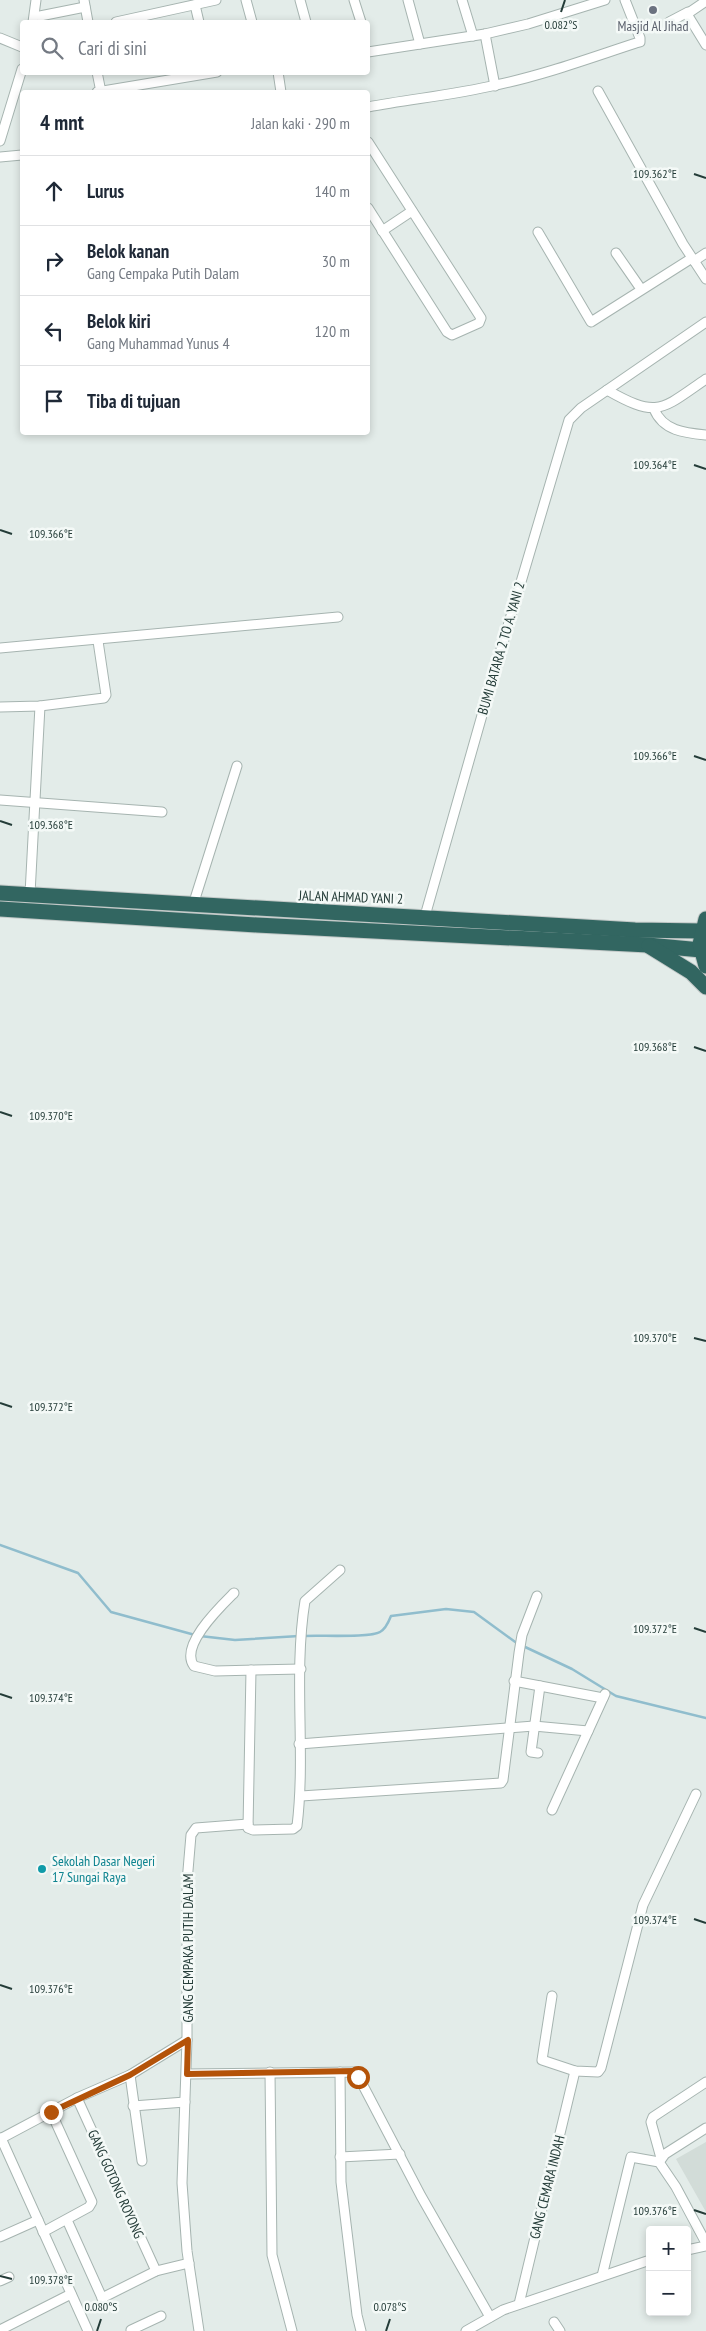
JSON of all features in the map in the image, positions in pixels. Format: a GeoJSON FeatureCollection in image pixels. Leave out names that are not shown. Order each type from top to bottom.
{"type":"FeatureCollection","features":[{"type":"Feature","properties":{"kind":"highway","name":"JALAN AHMAD YANI 2"},"geometry":{"type":"LineString","coordinates":[[0,893],[193,905],[425,916],[635,930],[704,924],[701,950],[706,966]]}},
{"type":"Feature","properties":{"kind":"highway"},"geometry":{"type":"LineString","coordinates":[[0,909],[257,925],[648,945],[701,950]]}},
{"type":"Feature","properties":{"kind":"highway"},"geometry":{"type":"LineString","coordinates":[[648,945],[691,972],[706,987]]}},
{"type":"Feature","properties":{"kind":"street"},"geometry":{"type":"LineString","coordinates":[[144,19],[216,0]]}},
{"type":"Feature","properties":{"kind":"street"},"geometry":{"type":"LineString","coordinates":[[246,0],[251,20]]}},
{"type":"Feature","properties":{"kind":"street"},"geometry":{"type":"LineString","coordinates":[[300,0],[305,20]]}},
{"type":"Feature","properties":{"kind":"street"},"geometry":{"type":"LineString","coordinates":[[354,0],[360,20]]}},
{"type":"Feature","properties":{"kind":"street"},"geometry":{"type":"LineString","coordinates":[[408,0],[420,44]]}},
{"type":"Feature","properties":{"kind":"street"},"geometry":{"type":"LineString","coordinates":[[462,0],[473,36]]}},
{"type":"Feature","properties":{"kind":"street"},"geometry":{"type":"LineString","coordinates":[[370,50],[485,34],[528,24],[605,0]]}},
{"type":"Feature","properties":{"kind":"street"},"geometry":{"type":"LineString","coordinates":[[370,107],[436,98],[495,86],[553,71],[640,42],[625,0]]}},
{"type":"Feature","properties":{"kind":"street"},"geometry":{"type":"LineString","coordinates":[[33,1],[33,20]]}},
{"type":"Feature","properties":{"kind":"street"},"geometry":{"type":"LineString","coordinates":[[668,22],[706,1]]}},
{"type":"Feature","properties":{"kind":"street"},"geometry":{"type":"LineString","coordinates":[[40,16],[85,4],[88,20]]}},
{"type":"Feature","properties":{"kind":"street"},"geometry":{"type":"LineString","coordinates":[[195,5],[199,20]]}},
{"type":"Feature","properties":{"kind":"street"},"geometry":{"type":"LineString","coordinates":[[688,12],[687,16],[706,45]]}},
{"type":"Feature","properties":{"kind":"street"},"geometry":{"type":"LineString","coordinates":[[485,34],[495,86]]}},
{"type":"Feature","properties":{"kind":"street"},"geometry":{"type":"LineString","coordinates":[[0,38],[20,46]]}},
{"type":"Feature","properties":{"kind":"street"},"geometry":{"type":"LineString","coordinates":[[0,141],[20,75]]}},
{"type":"Feature","properties":{"kind":"street"},"geometry":{"type":"LineString","coordinates":[[97,75],[100,90]]}},
{"type":"Feature","properties":{"kind":"street"},"geometry":{"type":"LineString","coordinates":[[108,90],[157,77],[184,75]]}},
{"type":"Feature","properties":{"kind":"street"},"geometry":{"type":"LineString","coordinates":[[278,75],[281,90]]}},
{"type":"Feature","properties":{"kind":"street"},"geometry":{"type":"LineString","coordinates":[[598,91],[693,260],[706,279]]}},
{"type":"Feature","properties":{"kind":"street"},"geometry":{"type":"LineString","coordinates":[[370,145],[481,318],[479,324],[452,335],[447,332],[370,211]]}},
{"type":"Feature","properties":{"kind":"street"},"geometry":{"type":"LineString","coordinates":[[0,157],[20,155]]}},
{"type":"Feature","properties":{"kind":"street"},"geometry":{"type":"LineString","coordinates":[[382,231],[412,211]]}},
{"type":"Feature","properties":{"kind":"street"},"geometry":{"type":"LineString","coordinates":[[538,232],[591,322],[641,289],[706,253]]}},
{"type":"Feature","properties":{"kind":"street"},"geometry":{"type":"LineString","coordinates":[[616,253],[641,289]]}},
{"type":"Feature","properties":{"kind":"street","name":"BUMI BATARA 2 TO A. YANI 2"},"geometry":{"type":"LineString","coordinates":[[425,916],[569,420],[580,408],[706,322]]}},
{"type":"Feature","properties":{"kind":"street"},"geometry":{"type":"LineString","coordinates":[[604,392],[631,403],[654,409],[662,408],[706,379]]}},
{"type":"Feature","properties":{"kind":"street"},"geometry":{"type":"LineString","coordinates":[[654,409],[658,418],[676,431],[706,435]]}},
{"type":"Feature","properties":{"kind":"street"},"geometry":{"type":"LineString","coordinates":[[0,648],[98,641],[338,617]]}},
{"type":"Feature","properties":{"kind":"street"},"geometry":{"type":"LineString","coordinates":[[0,707],[40,706],[104,698],[106,695],[98,641]]}},
{"type":"Feature","properties":{"kind":"street"},"geometry":{"type":"LineString","coordinates":[[30,894],[40,706]]}},
{"type":"Feature","properties":{"kind":"street"},"geometry":{"type":"LineString","coordinates":[[193,905],[237,766]]}},
{"type":"Feature","properties":{"kind":"street"},"geometry":{"type":"LineString","coordinates":[[0,800],[162,812]]}},
{"type":"Feature","properties":{"kind":"street"},"geometry":{"type":"LineString","coordinates":[[251,1670],[248,1828],[253,1830],[293,1829],[298,1826],[301,1796],[299,1744],[302,1629],[305,1601],[340,1570]]}},
{"type":"Feature","properties":{"kind":"street"},"geometry":{"type":"LineString","coordinates":[[234,1593],[197,1636],[191,1659],[194,1666],[215,1672],[301,1669]]}},
{"type":"Feature","properties":{"kind":"street"},"geometry":{"type":"LineString","coordinates":[[301,1796],[500,1783],[503,1780],[508,1728],[520,1645],[537,1596]]}},
{"type":"Feature","properties":{"kind":"street"},"geometry":{"type":"LineString","coordinates":[[514,1681],[604,1696],[552,1810]]}},
{"type":"Feature","properties":{"kind":"street"},"geometry":{"type":"LineString","coordinates":[[538,1753],[531,1752],[540,1686]]}},
{"type":"Feature","properties":{"kind":"street"},"geometry":{"type":"LineString","coordinates":[[299,1744],[534,1726],[588,1731]]}},
{"type":"Feature","properties":{"kind":"street"},"geometry":{"type":"LineString","coordinates":[[552,1996],[542,2060],[575,2071],[598,2072],[601,2068],[643,1905],[696,1794]]}},
{"type":"Feature","properties":{"kind":"street","name":"GANG CEMPAKA PUTIH DALAM"},"geometry":{"type":"LineString","coordinates":[[199,2331],[189,2263],[182,2183],[188,2040],[187,1910],[191,1835],[196,1828],[248,1824]]}},
{"type":"Feature","properties":{"kind":"street"},"geometry":{"type":"LineString","coordinates":[[88,2331],[0,2138],[76,2098],[130,2075],[188,2040]]}},
{"type":"Feature","properties":{"kind":"street","name":"GANG CEMARA INDAH"},"geometry":{"type":"LineString","coordinates":[[519,2304],[575,2071]]}},
{"type":"Feature","properties":{"kind":"street"},"geometry":{"type":"LineString","coordinates":[[270,2072],[272,2255],[292,2331]]}},
{"type":"Feature","properties":{"kind":"street"},"geometry":{"type":"LineString","coordinates":[[340,2072],[340,2157],[346,2224],[357,2315],[361,2331]]}},
{"type":"Feature","properties":{"kind":"street"},"geometry":{"type":"LineString","coordinates":[[187,2074],[356,2072],[437,2225],[490,2317]]}},
{"type":"Feature","properties":{"kind":"street"},"geometry":{"type":"LineString","coordinates":[[130,2075],[142,2161]]}},
{"type":"Feature","properties":{"kind":"street"},"geometry":{"type":"LineString","coordinates":[[706,2082],[653,2117],[651,2122],[660,2160],[706,2243]]}},
{"type":"Feature","properties":{"kind":"street","name":"GANG GOTONG ROYONG"},"geometry":{"type":"LineString","coordinates":[[76,2098],[156,2271]]}},
{"type":"Feature","properties":{"kind":"street"},"geometry":{"type":"LineString","coordinates":[[133,2106],[185,2102]]}},
{"type":"Feature","properties":{"kind":"street"},"geometry":{"type":"LineString","coordinates":[[43,2232],[89,2207],[92,2202],[51,2112]]}},
{"type":"Feature","properties":{"kind":"street"},"geometry":{"type":"LineString","coordinates":[[602,2276],[630,2158],[633,2156],[660,2160],[706,2128]]}},
{"type":"Feature","properties":{"kind":"street"},"geometry":{"type":"LineString","coordinates":[[340,2157],[400,2154]]}},
{"type":"Feature","properties":{"kind":"street"},"geometry":{"type":"LineString","coordinates":[[0,2237],[38,2220]]}},
{"type":"Feature","properties":{"kind":"street"},"geometry":{"type":"LineString","coordinates":[[67,2220],[103,2299],[156,2271],[189,2263]]}},
{"type":"Feature","properties":{"kind":"street"},"geometry":{"type":"LineString","coordinates":[[691,2249],[706,2246]]}},
{"type":"Feature","properties":{"kind":"street"},"geometry":{"type":"LineString","coordinates":[[466,2331],[490,2317],[519,2304],[646,2261]]}},
{"type":"Feature","properties":{"kind":"street"},"geometry":{"type":"LineString","coordinates":[[0,2281],[9,2276]]}},
{"type":"Feature","properties":{"kind":"street"},"geometry":{"type":"LineString","coordinates":[[0,2330],[71,2294]]}},
{"type":"Feature","properties":{"kind":"street"},"geometry":{"type":"LineString","coordinates":[[136,2329],[161,2316]]}},
{"type":"Feature","properties":{"kind":"street"},"geometry":{"type":"LineString","coordinates":[[554,2322],[560,2331]]}},
{"type":"Feature","properties":{"kind":"shaded area"},"geometry":{"type":"Polygon","coordinates":[[[706,2142],[706,2212],[676,2159],[706,2142]]]}},
{"type":"Feature","properties":{"kind":"waterway"},"geometry":{"type":"LineString","coordinates":[[0,1545],[78,1573],[111,1612],[195,1635]]}},
{"type":"Feature","properties":{"kind":"waterway"},"geometry":{"type":"LineString","coordinates":[[304,1636],[375,1634],[384,1629],[391,1616],[446,1609],[474,1612],[518,1644]]}},
{"type":"Feature","properties":{"kind":"waterway"},"geometry":{"type":"LineString","coordinates":[[200,1636],[235,1640],[299,1636]]}},
{"type":"Feature","properties":{"kind":"waterway"},"geometry":{"type":"LineString","coordinates":[[523,1646],[572,1669],[616,1696],[706,1718]]}},
{"type":"Feature","properties":{"kind":"place","name":"Masjid Al Jihad"},"geometry":{"type":"Point","coordinates":[653,10]}},
{"type":"Feature","properties":{"kind":"place","name":"Sekolah Dasar Negeri 17 Sungai Raya"},"geometry":{"type":"Point","coordinates":[42,1869]}},
{"type":"Feature","properties":{"kind":"route"},"geometry":{"type":"LineString","coordinates":[[51,2112],[76,2098],[130,2075],[188,2040],[187,2074],[355,2071],[358,2077]]}}]}
